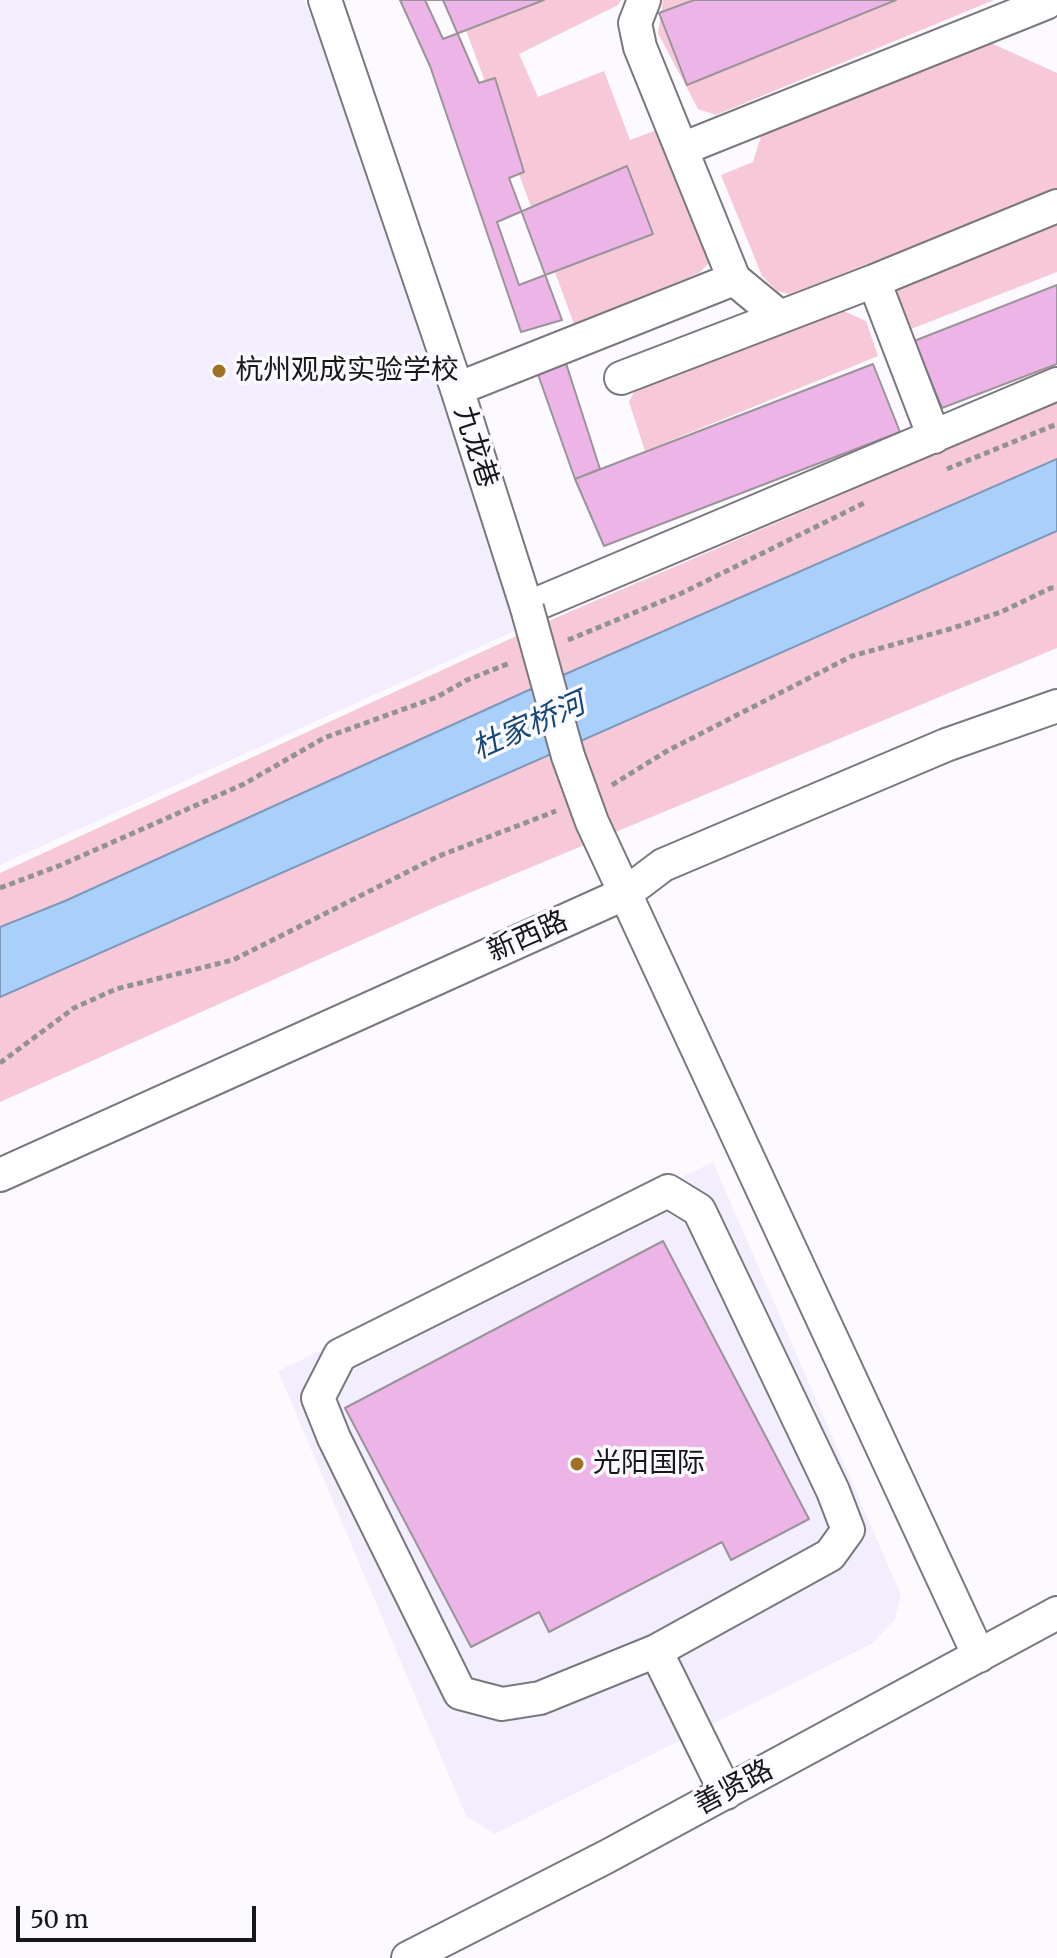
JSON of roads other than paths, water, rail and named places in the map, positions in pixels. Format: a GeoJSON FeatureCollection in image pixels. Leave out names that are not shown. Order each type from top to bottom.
{"type":"FeatureCollection","features":[{"type":"Feature","properties":{"kind":"street","name":"九龙巷"},"geometry":{"type":"LineString","coordinates":[[325,0],[457,389],[527,608],[568,756],[584,799],[979,1656]]}},
{"type":"Feature","properties":{"kind":"street"},"geometry":{"type":"LineString","coordinates":[[644,0],[635,23],[640,47],[734,279],[780,317]]}},
{"type":"Feature","properties":{"kind":"street"},"geometry":{"type":"LineString","coordinates":[[682,149],[1050,12]]}},
{"type":"Feature","properties":{"kind":"street"},"geometry":{"type":"LineString","coordinates":[[621,378],[874,281],[1057,206]]}},
{"type":"Feature","properties":{"kind":"street"},"geometry":{"type":"LineString","coordinates":[[457,389],[734,279]]}},
{"type":"Feature","properties":{"kind":"street"},"geometry":{"type":"LineString","coordinates":[[874,281],[934,437]]}},
{"type":"Feature","properties":{"kind":"street"},"geometry":{"type":"LineString","coordinates":[[658,309],[677,357]]}},
{"type":"Feature","properties":{"kind":"street"},"geometry":{"type":"LineString","coordinates":[[527,608],[1057,384]]}},
{"type":"Feature","properties":{"kind":"street","name":"新西路"},"geometry":{"type":"LineString","coordinates":[[0,1175],[626,893],[663,865],[946,745],[1057,706]]}},
{"type":"Feature","properties":{"kind":"street"},"geometry":{"type":"LineString","coordinates":[[668,1191],[699,1210],[833,1491],[848,1530],[830,1555],[656,1651],[540,1698],[502,1704],[460,1693],[334,1438],[318,1398],[340,1355],[668,1191]]}},
{"type":"Feature","properties":{"kind":"street","name":"善贤路"},"geometry":{"type":"LineString","coordinates":[[408,1958],[726,1793],[1057,1613]]}},
{"type":"Feature","properties":{"kind":"street"},"geometry":{"type":"LineString","coordinates":[[656,1651],[726,1793]]}},
{"type":"Feature","properties":{"kind":"water","name":"杜家桥河"},"geometry":{"type":"Polygon","coordinates":[[[1057,459],[1057,531],[0,997],[0,927],[65,901],[529,690],[1057,459]]]}},
{"type":"Feature","properties":{"kind":"place","name":"杭州观成实验学校"},"geometry":{"type":"Point","coordinates":[219,371]}},
{"type":"Feature","properties":{"kind":"place","name":"光阳国际"},"geometry":{"type":"Point","coordinates":[577,1464]}}]}
